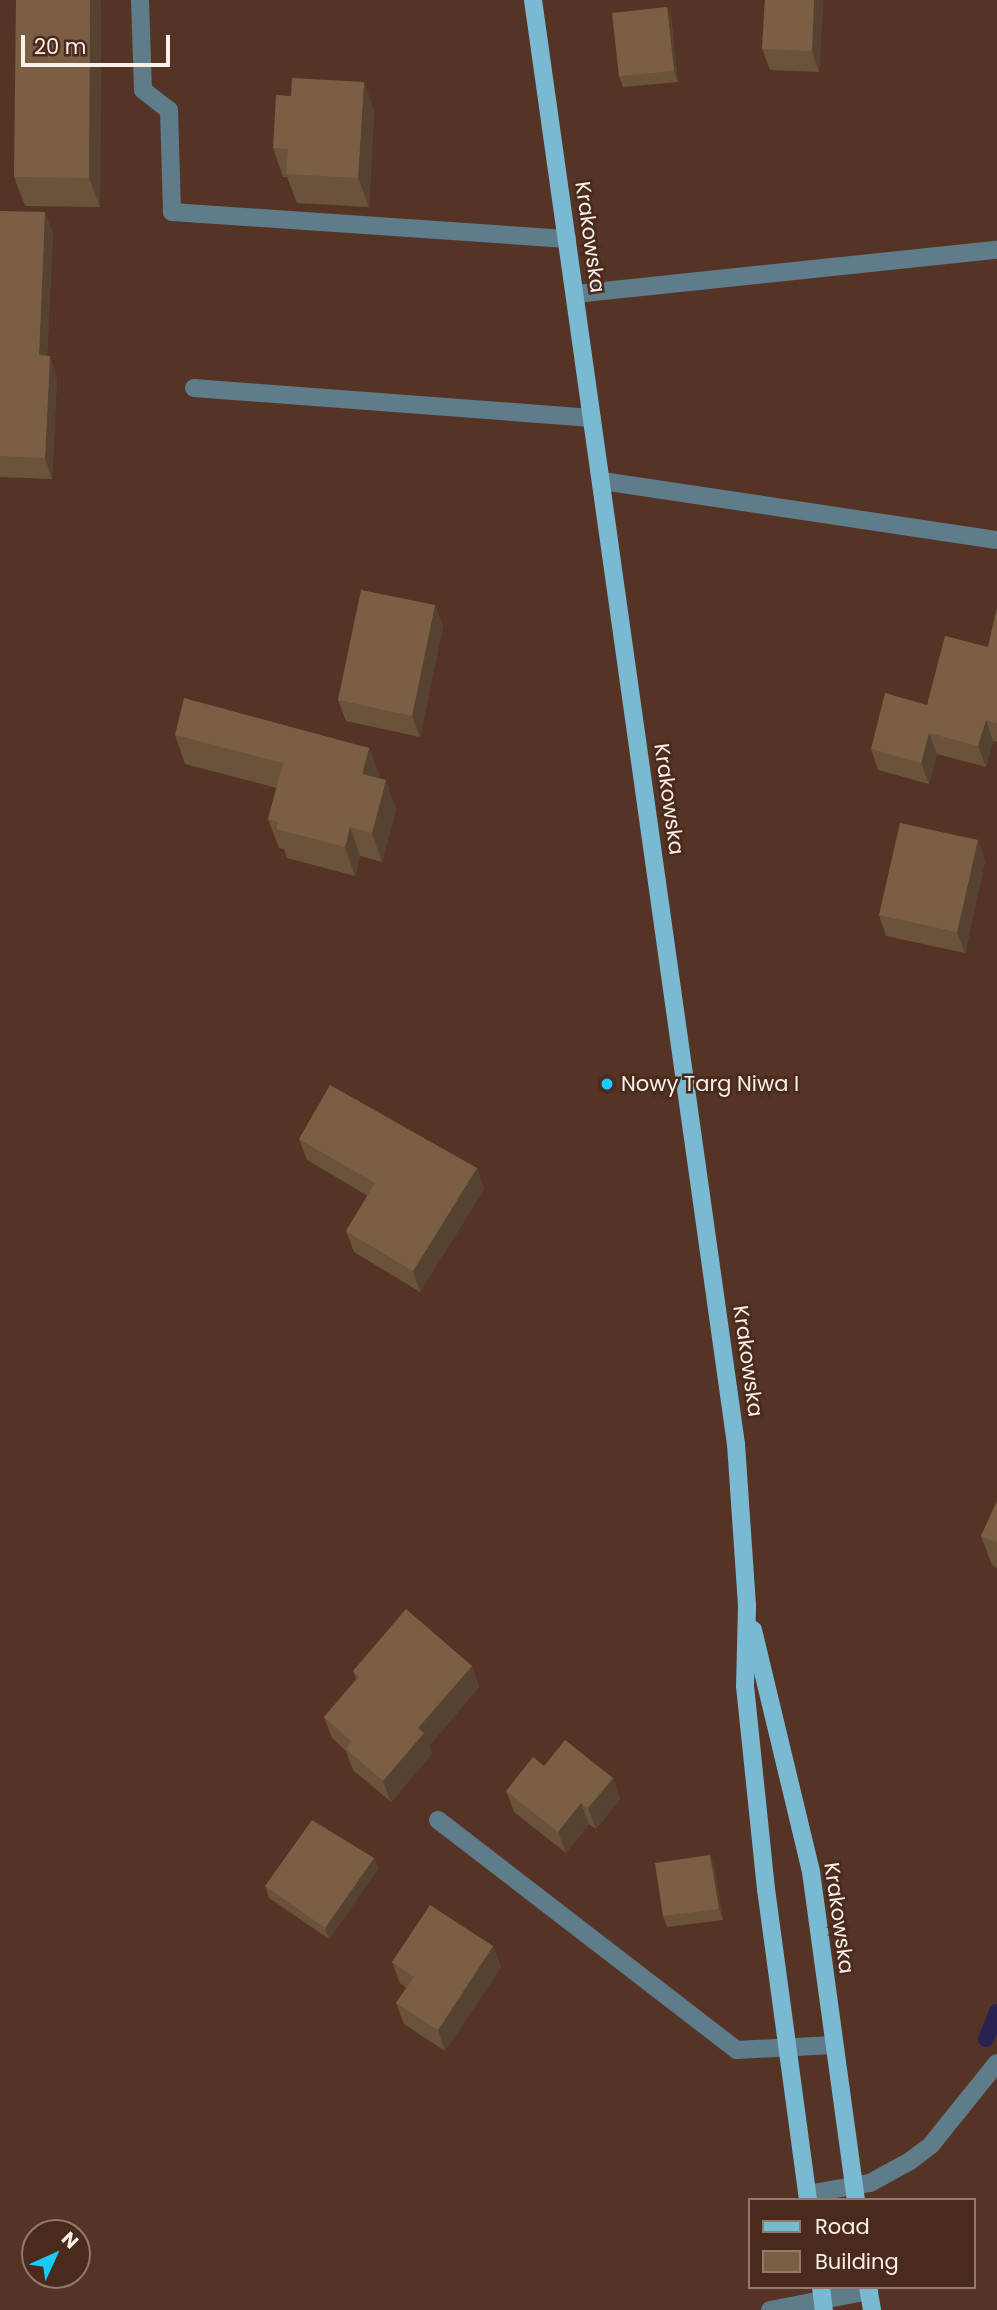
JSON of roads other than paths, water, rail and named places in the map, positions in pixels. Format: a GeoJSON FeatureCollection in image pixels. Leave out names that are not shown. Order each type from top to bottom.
{"type":"FeatureCollection","features":[{"type":"Feature","properties":{"kind":"main road","name":"Krakowska"},"geometry":{"type":"LineString","coordinates":[[533,0],[735,1430],[747,1606],[745,1686],[787,2050],[808,2197]]}},
{"type":"Feature","properties":{"kind":"main road","name":"Krakowska"},"geometry":{"type":"LineString","coordinates":[[747,1606],[811,1872],[855,2193]]}},
{"type":"Feature","properties":{"kind":"main road"},"geometry":{"type":"LineString","coordinates":[[868,2289],[872,2310]]}},
{"type":"Feature","properties":{"kind":"street"},"geometry":{"type":"LineString","coordinates":[[141,0],[143,90],[169,110],[172,212],[567,239]]}},
{"type":"Feature","properties":{"kind":"street"},"geometry":{"type":"LineString","coordinates":[[575,295],[997,250]]}},
{"type":"Feature","properties":{"kind":"street"},"geometry":{"type":"LineString","coordinates":[[194,388],[592,418]]}},
{"type":"Feature","properties":{"kind":"street"},"geometry":{"type":"LineString","coordinates":[[601,481],[997,540]]}},
{"type":"Feature","properties":{"kind":"street"},"geometry":{"type":"LineString","coordinates":[[438,1820],[737,2050],[787,2050],[833,2045]]}},
{"type":"Feature","properties":{"kind":"street"},"geometry":{"type":"LineString","coordinates":[[808,2197],[855,2193],[931,2145],[997,2063]]}},
{"type":"Feature","properties":{"kind":"street"},"geometry":{"type":"LineString","coordinates":[[770,2310],[868,2289]]}},
{"type":"Feature","properties":{"kind":"waterway"},"geometry":{"type":"LineString","coordinates":[[986,2039],[997,2012]]}},
{"type":"Feature","properties":{"kind":"place","name":"Nowy Targ Niwa I"},"geometry":{"type":"Point","coordinates":[607,1084]}}]}
